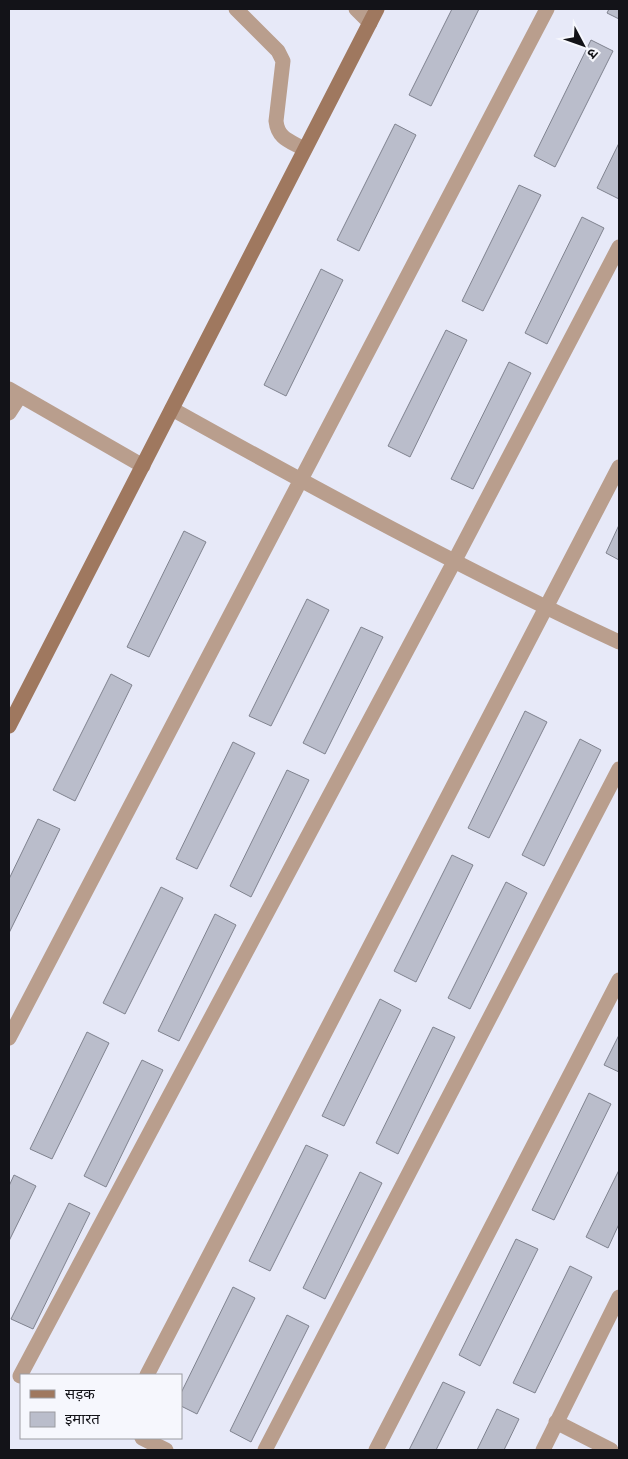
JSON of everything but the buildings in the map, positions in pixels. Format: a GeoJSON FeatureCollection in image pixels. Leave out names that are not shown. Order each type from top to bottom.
{"type":"FeatureCollection","features":[{"type":"Feature","properties":{"kind":"street"},"geometry":{"type":"LineString","coordinates":[[236,9],[281,56],[283,61],[276,121],[277,130],[283,138],[304,149]]}},
{"type":"Feature","properties":{"kind":"street"},"geometry":{"type":"LineString","coordinates":[[356,9],[370,23]]}},
{"type":"Feature","properties":{"kind":"street"},"geometry":{"type":"LineString","coordinates":[[9,726],[377,9]]}},
{"type":"Feature","properties":{"kind":"street"},"geometry":{"type":"LineString","coordinates":[[9,1038],[299,480],[547,9]]}},
{"type":"Feature","properties":{"kind":"street"},"geometry":{"type":"LineString","coordinates":[[17,1374],[455,560],[619,247]]}},
{"type":"Feature","properties":{"kind":"street"},"geometry":{"type":"LineString","coordinates":[[9,413],[14,392],[143,466]]}},
{"type":"Feature","properties":{"kind":"street"},"geometry":{"type":"LineString","coordinates":[[172,410],[299,480],[546,608],[619,642]]}},
{"type":"Feature","properties":{"kind":"street"},"geometry":{"type":"LineString","coordinates":[[148,1374],[619,467]]}},
{"type":"Feature","properties":{"kind":"street"},"geometry":{"type":"LineString","coordinates":[[265,1450],[619,769]]}},
{"type":"Feature","properties":{"kind":"street"},"geometry":{"type":"LineString","coordinates":[[376,1450],[619,980]]}},
{"type":"Feature","properties":{"kind":"street"},"geometry":{"type":"LineString","coordinates":[[543,1450],[619,1297]]}},
{"type":"Feature","properties":{"kind":"street"},"geometry":{"type":"LineString","coordinates":[[556,1422],[610,1450]]}},
{"type":"Feature","properties":{"kind":"street"},"geometry":{"type":"LineString","coordinates":[[144,1439],[166,1450]]}}]}
